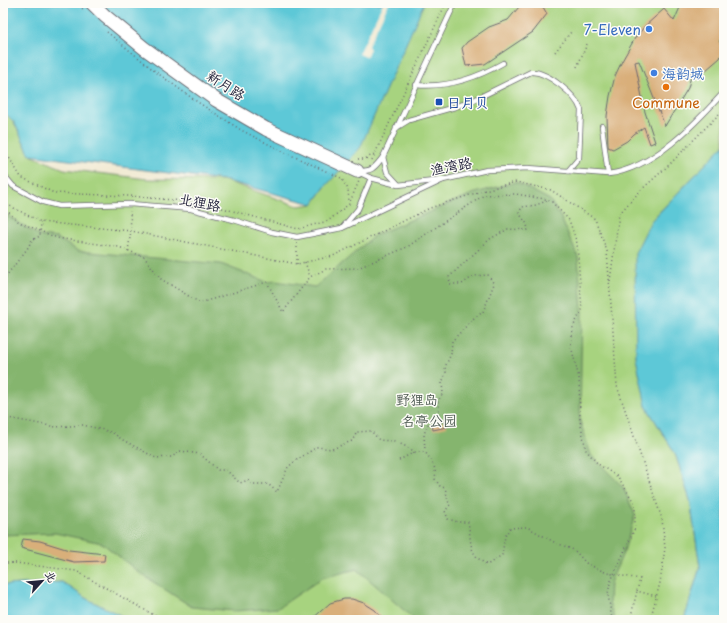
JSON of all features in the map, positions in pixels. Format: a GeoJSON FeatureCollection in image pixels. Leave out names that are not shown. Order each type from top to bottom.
{"type":"FeatureCollection","features":[{"type":"Feature","properties":{"kind":"street","name":"新月路"},"geometry":{"type":"LineString","coordinates":[[92,3],[105,16],[144,48],[216,100],[266,129],[363,172]]}},
{"type":"Feature","properties":{"kind":"lane"},"geometry":{"type":"LineString","coordinates":[[363,172],[376,166],[383,157],[455,3]]}},
{"type":"Feature","properties":{"kind":"lane"},"geometry":{"type":"LineString","coordinates":[[416,85],[432,87],[447,85],[479,75],[502,63]]}},
{"type":"Feature","properties":{"kind":"lane"},"geometry":{"type":"LineString","coordinates":[[396,128],[409,120],[474,100],[531,72],[545,74],[567,91],[579,104],[581,110],[579,158],[568,171]]}},
{"type":"Feature","properties":{"kind":"lane","name":"渔湾路"},"geometry":{"type":"LineString","coordinates":[[363,172],[371,178],[398,185],[444,180],[487,170],[528,168],[608,174],[617,173],[636,166],[660,153],[724,92]]}},
{"type":"Feature","properties":{"kind":"lane"},"geometry":{"type":"LineString","coordinates":[[602,126],[608,174]]}},
{"type":"Feature","properties":{"kind":"lane"},"geometry":{"type":"LineString","coordinates":[[383,157],[387,172],[398,185]]}},
{"type":"Feature","properties":{"kind":"lane","name":"北狸路"},"geometry":{"type":"LineString","coordinates":[[3,174],[13,186],[43,202],[59,206],[130,204],[191,210],[234,220],[272,232],[297,237],[342,228],[444,180]]}},
{"type":"Feature","properties":{"kind":"lane"},"geometry":{"type":"LineString","coordinates":[[342,228],[358,209],[371,178]]}},
{"type":"Feature","properties":{"kind":"path"},"geometry":{"type":"LineString","coordinates":[[3,148],[21,177],[54,193],[130,196],[204,203],[298,229],[328,221],[348,204],[363,172],[374,154],[446,3]]}},
{"type":"Feature","properties":{"kind":"path"},"geometry":{"type":"LineString","coordinates":[[555,52],[571,32]]}},
{"type":"Feature","properties":{"kind":"path"},"geometry":{"type":"LineString","coordinates":[[577,67],[588,42]]}},
{"type":"Feature","properties":{"kind":"path"},"geometry":{"type":"LineString","coordinates":[[609,284],[619,214],[641,190],[669,165],[724,108]]}},
{"type":"Feature","properties":{"kind":"path"},"geometry":{"type":"LineString","coordinates":[[353,158],[365,159],[374,154]]}},
{"type":"Feature","properties":{"kind":"path"},"geometry":{"type":"LineString","coordinates":[[3,197],[8,205],[41,222],[131,231],[297,264],[333,256],[430,208],[516,182],[551,190],[595,219],[607,251],[617,386],[662,519],[665,548],[660,583],[650,620]]}},
{"type":"Feature","properties":{"kind":"path"},"geometry":{"type":"LineString","coordinates":[[3,207],[19,222],[57,238],[119,247],[144,257],[161,279],[200,303],[267,282],[283,312],[310,277],[326,268],[358,268],[407,247],[484,195],[516,194],[550,200],[569,220],[577,243],[582,310],[573,327],[571,346],[579,378],[580,421],[586,450],[598,464],[618,477],[635,504],[635,528],[610,582],[608,594],[612,620]]}},
{"type":"Feature","properties":{"kind":"path"},"geometry":{"type":"LineString","coordinates":[[128,251],[131,231],[130,196]]}},
{"type":"Feature","properties":{"kind":"path"},"geometry":{"type":"LineString","coordinates":[[550,200],[536,205],[522,207],[519,213],[527,224],[528,230],[508,229],[490,239],[449,277],[450,284],[462,284],[474,276],[488,276],[494,284],[483,312],[474,318],[452,341],[451,354],[445,366],[446,372],[442,383],[443,393],[438,401],[439,414],[430,418],[424,434],[425,452],[433,463],[436,472],[435,479],[440,486],[445,488],[448,495],[450,505],[445,511],[448,519],[458,522],[468,522],[471,536],[470,547],[477,560],[487,566],[502,555],[505,536],[510,528],[527,527],[574,550],[586,563],[598,569],[607,573],[640,579],[630,620]]}},
{"type":"Feature","properties":{"kind":"path"},"geometry":{"type":"LineString","coordinates":[[3,280],[27,249],[32,240],[40,236],[41,222]]}},
{"type":"Feature","properties":{"kind":"path"},"geometry":{"type":"LineString","coordinates":[[297,237],[297,264]]}},
{"type":"Feature","properties":{"kind":"path"},"geometry":{"type":"LineString","coordinates":[[306,262],[310,277]]}},
{"type":"Feature","properties":{"kind":"path"},"geometry":{"type":"LineString","coordinates":[[3,417],[56,427],[83,425],[104,430],[113,433],[122,440],[156,458],[172,457],[180,450],[200,454],[218,470],[226,470],[240,483],[248,480],[251,484],[268,484],[277,492],[288,467],[298,459],[317,447],[332,449],[352,441],[357,432],[371,431],[379,440],[394,441],[415,452]]}},
{"type":"Feature","properties":{"kind":"path"},"geometry":{"type":"LineString","coordinates":[[399,460],[415,452],[425,452]]}},
{"type":"Feature","properties":{"kind":"path"},"geometry":{"type":"LineString","coordinates":[[3,563],[16,563],[76,571],[165,620]]}},
{"type":"Feature","properties":{"kind":"path"},"geometry":{"type":"LineString","coordinates":[[637,591],[656,596]]}},
{"type":"Feature","properties":{"kind":"green space","name":"野狸岛"},"geometry":{"type":"Polygon","coordinates":[[[424,3],[724,3],[724,145],[651,221],[646,406],[675,453],[690,500],[700,567],[684,620],[130,620],[87,599],[62,582],[3,585],[3,104],[14,122],[30,155],[64,169],[147,179],[223,180],[298,206],[313,204],[325,187],[424,3]]]}},
{"type":"Feature","properties":{"kind":"green space","name":"名亭公园"},"geometry":{"type":"Polygon","coordinates":[[[516,182],[550,200],[561,218],[578,257],[582,310],[580,421],[591,455],[623,487],[635,515],[624,551],[610,583],[609,603],[615,620],[415,620],[357,569],[322,578],[278,608],[234,611],[192,607],[141,574],[102,543],[55,533],[3,535],[3,213],[40,236],[57,238],[78,251],[221,264],[267,282],[275,281],[315,287],[375,235],[472,194],[516,182]]]}},
{"type":"Feature","properties":{"kind":"water"},"geometry":{"type":"Polygon","coordinates":[[[3,3],[424,3],[360,148],[325,187],[313,204],[223,180],[30,155],[14,122],[3,111],[3,3]]]}},
{"type":"Feature","properties":{"kind":"water"},"geometry":{"type":"Polygon","coordinates":[[[724,145],[724,620],[684,620],[700,567],[690,500],[675,453],[646,406],[636,358],[635,253],[651,221],[724,145]]]}},
{"type":"Feature","properties":{"kind":"water"},"geometry":{"type":"Polygon","coordinates":[[[62,582],[87,599],[130,620],[3,620],[3,585],[62,582]]]}},
{"type":"Feature","properties":{"kind":"pier"},"geometry":{"type":"Polygon","coordinates":[[[383,3],[389,3],[368,46],[370,49],[366,57],[359,54],[383,3]]]}},
{"type":"Feature","properties":{"kind":"building"},"geometry":{"type":"Polygon","coordinates":[[[518,3],[537,3],[534,7],[543,7],[547,14],[533,32],[485,64],[466,66],[462,48],[467,42],[489,27],[508,20],[519,7],[518,3]]]}},
{"type":"Feature","properties":{"kind":"building","name":"海韵城"},"geometry":{"type":"Polygon","coordinates":[[[682,3],[724,3],[724,39],[719,41],[724,49],[720,58],[706,70],[693,68],[688,88],[665,126],[639,61],[635,62],[645,112],[655,142],[650,144],[644,127],[627,141],[613,149],[608,147],[607,116],[610,96],[615,76],[622,61],[635,38],[645,26],[664,9],[674,21],[682,3]]]}},
{"type":"Feature","properties":{"kind":"building"},"geometry":{"type":"Polygon","coordinates":[[[446,421],[447,427],[433,430],[432,424],[446,421]]]}},
{"type":"Feature","properties":{"kind":"building"},"geometry":{"type":"Polygon","coordinates":[[[23,539],[40,541],[69,550],[105,554],[104,561],[74,562],[21,548],[23,539]]]}},
{"type":"Feature","properties":{"kind":"building"},"geometry":{"type":"Polygon","coordinates":[[[344,599],[352,599],[364,603],[375,610],[384,620],[311,620],[330,603],[344,599]]]}},
{"type":"Feature","properties":{"kind":"place","name":"7-Eleven"},"geometry":{"type":"Point","coordinates":[649,29]}},
{"type":"Feature","properties":{"kind":"place","name":"海韵城"},"geometry":{"type":"Point","coordinates":[654,73]}},
{"type":"Feature","properties":{"kind":"place","name":"Commune"},"geometry":{"type":"Point","coordinates":[666,87]}},
{"type":"Feature","properties":{"kind":"place","name":"日月贝"},"geometry":{"type":"Point","coordinates":[439,102]}}]}
